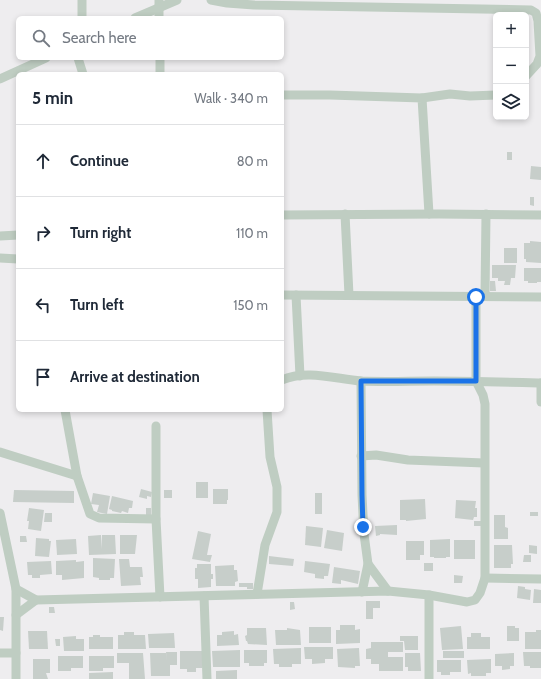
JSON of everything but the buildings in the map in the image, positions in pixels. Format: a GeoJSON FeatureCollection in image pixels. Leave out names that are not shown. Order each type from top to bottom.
{"type":"FeatureCollection","features":[{"type":"Feature","properties":{"kind":"street"},"geometry":{"type":"LineString","coordinates":[[82,0],[82,16]]}},
{"type":"Feature","properties":{"kind":"street"},"geometry":{"type":"LineString","coordinates":[[138,16],[159,4],[177,0]]}},
{"type":"Feature","properties":{"kind":"street"},"geometry":{"type":"LineString","coordinates":[[211,0],[254,5],[517,4],[536,13],[538,21],[540,56],[537,64],[529,73]]}},
{"type":"Feature","properties":{"kind":"street"},"geometry":{"type":"LineString","coordinates":[[159,4],[159,16]]}},
{"type":"Feature","properties":{"kind":"street"},"geometry":{"type":"LineString","coordinates":[[23,71],[42,60]]}},
{"type":"Feature","properties":{"kind":"street"},"geometry":{"type":"LineString","coordinates":[[79,60],[82,72]]}},
{"type":"Feature","properties":{"kind":"street"},"geometry":{"type":"LineString","coordinates":[[160,60],[160,72]]}},
{"type":"Feature","properties":{"kind":"street"},"geometry":{"type":"LineString","coordinates":[[0,79],[16,73]]}},
{"type":"Feature","properties":{"kind":"street"},"geometry":{"type":"LineString","coordinates":[[284,95],[422,98],[450,94],[470,96],[493,95]]}},
{"type":"Feature","properties":{"kind":"street"},"geometry":{"type":"LineString","coordinates":[[422,98],[429,214]]}},
{"type":"Feature","properties":{"kind":"street"},"geometry":{"type":"LineString","coordinates":[[345,214],[349,294]]}},
{"type":"Feature","properties":{"kind":"street"},"geometry":{"type":"LineString","coordinates":[[284,216],[345,214],[541,215]]}},
{"type":"Feature","properties":{"kind":"street"},"geometry":{"type":"LineString","coordinates":[[16,589],[36,600],[388,591],[429,595],[467,602],[475,600],[480,593],[485,578],[485,404],[483,395],[476,381],[486,214]]}},
{"type":"Feature","properties":{"kind":"street"},"geometry":{"type":"LineString","coordinates":[[0,236],[16,235]]}},
{"type":"Feature","properties":{"kind":"street"},"geometry":{"type":"LineString","coordinates":[[0,258],[16,259]]}},
{"type":"Feature","properties":{"kind":"street"},"geometry":{"type":"LineString","coordinates":[[284,295],[349,294],[541,297]]}},
{"type":"Feature","properties":{"kind":"street"},"geometry":{"type":"LineString","coordinates":[[296,295],[300,376]]}},
{"type":"Feature","properties":{"kind":"street"},"geometry":{"type":"LineString","coordinates":[[284,379],[287,377],[319,376],[361,381],[476,381],[541,383],[541,402]]}},
{"type":"Feature","properties":{"kind":"street"},"geometry":{"type":"LineString","coordinates":[[361,381],[363,521],[368,564],[362,592]]}},
{"type":"Feature","properties":{"kind":"street"},"geometry":{"type":"LineString","coordinates":[[65,412],[77,476],[86,507],[90,514],[98,518],[156,518]]}},
{"type":"Feature","properties":{"kind":"street"},"geometry":{"type":"LineString","coordinates":[[257,594],[265,545],[277,512],[277,487],[270,457],[267,412]]}},
{"type":"Feature","properties":{"kind":"street"},"geometry":{"type":"LineString","coordinates":[[156,426],[156,518],[160,597]]}},
{"type":"Feature","properties":{"kind":"street"},"geometry":{"type":"LineString","coordinates":[[0,452],[77,476]]}},
{"type":"Feature","properties":{"kind":"street"},"geometry":{"type":"LineString","coordinates":[[362,456],[383,456],[408,460],[484,463]]}},
{"type":"Feature","properties":{"kind":"street"},"geometry":{"type":"LineString","coordinates":[[0,513],[16,589],[16,679]]}},
{"type":"Feature","properties":{"kind":"street"},"geometry":{"type":"LineString","coordinates":[[368,564],[388,591]]}},
{"type":"Feature","properties":{"kind":"street"},"geometry":{"type":"LineString","coordinates":[[485,578],[541,579]]}},
{"type":"Feature","properties":{"kind":"street"},"geometry":{"type":"LineString","coordinates":[[429,595],[429,679]]}},
{"type":"Feature","properties":{"kind":"street"},"geometry":{"type":"LineString","coordinates":[[204,596],[207,679]]}},
{"type":"Feature","properties":{"kind":"street"},"geometry":{"type":"LineString","coordinates":[[16,616],[36,600]]}},
{"type":"Feature","properties":{"kind":"street"},"geometry":{"type":"LineString","coordinates":[[0,653],[16,653]]}},
{"type":"Feature","properties":{"kind":"route"},"geometry":{"type":"LineString","coordinates":[[363,527],[361,381],[476,381],[476,297]]}}]}
